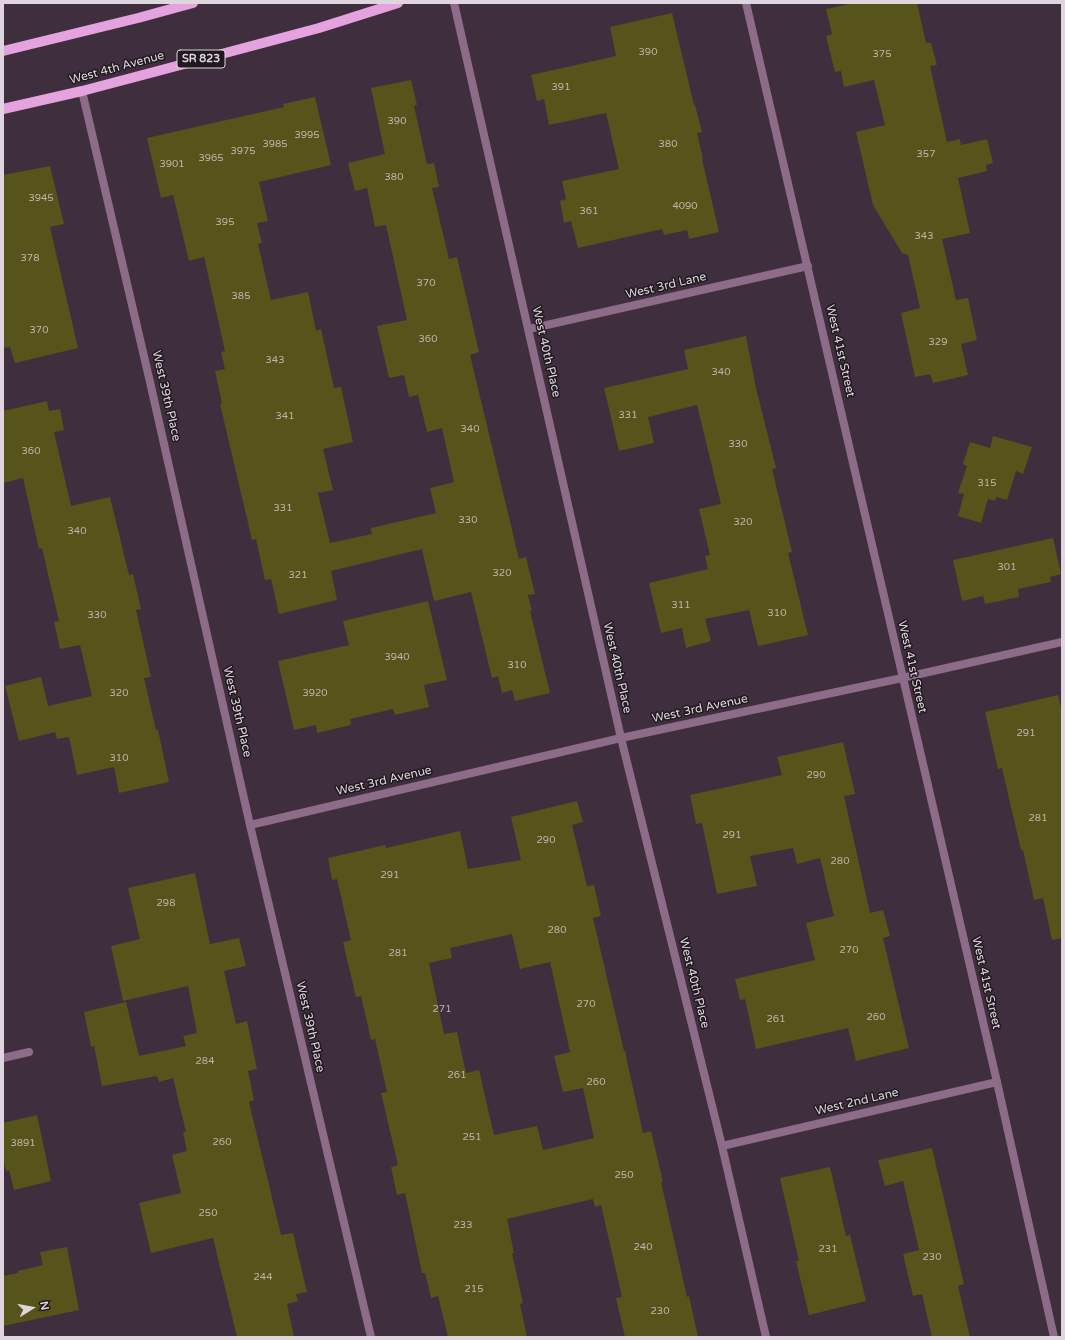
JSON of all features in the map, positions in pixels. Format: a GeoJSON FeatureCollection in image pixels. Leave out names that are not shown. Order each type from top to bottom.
{"type":"FeatureCollection","features":[{"type":"Feature","properties":{"kind":"main road"},"geometry":{"type":"LineString","coordinates":[[3,51],[193,3]]}},
{"type":"Feature","properties":{"kind":"main road","name":"West 4th Avenue"},"geometry":{"type":"LineString","coordinates":[[3,109],[82,91],[319,28],[398,3]]}},
{"type":"Feature","properties":{"kind":"street","name":"West 40th Place"},"geometry":{"type":"LineString","coordinates":[[454,3],[621,738],[722,1146],[766,1337]]}},
{"type":"Feature","properties":{"kind":"street","name":"West 41st Street"},"geometry":{"type":"LineString","coordinates":[[746,3],[997,1082],[1054,1337]]}},
{"type":"Feature","properties":{"kind":"street","name":"West 39th Place"},"geometry":{"type":"LineString","coordinates":[[82,91],[152,389],[250,825],[371,1337]]}},
{"type":"Feature","properties":{"kind":"street","name":"West 3rd Lane"},"geometry":{"type":"LineString","coordinates":[[528,329],[808,266]]}},
{"type":"Feature","properties":{"kind":"street","name":"West 3rd Avenue"},"geometry":{"type":"LineString","coordinates":[[250,825],[621,738],[1062,642]]}},
{"type":"Feature","properties":{"kind":"street"},"geometry":{"type":"LineString","coordinates":[[3,1058],[29,1052]]}},
{"type":"Feature","properties":{"kind":"street","name":"West 2nd Lane"},"geometry":{"type":"LineString","coordinates":[[722,1146],[997,1082]]}},
{"type":"Feature","properties":{"kind":"building"},"geometry":{"type":"Polygon","coordinates":[[[854,3],[917,3],[926,43],[931,43],[937,65],[930,66],[947,142],[960,139],[961,145],[987,139],[993,163],[986,165],[987,171],[958,178],[970,233],[942,239],[956,300],[968,298],[977,340],[961,344],[968,375],[933,383],[930,374],[915,377],[901,313],[920,308],[908,255],[902,253],[873,205],[856,132],[885,125],[874,80],[844,87],[841,71],[835,72],[826,36],[832,34],[826,9],[854,3]]]}},
{"type":"Feature","properties":{"kind":"building"},"geometry":{"type":"Polygon","coordinates":[[[672,13],[702,132],[697,133],[719,232],[689,239],[687,230],[664,235],[662,229],[578,248],[571,221],[564,223],[560,201],[566,199],[562,181],[619,169],[606,113],[549,125],[544,99],[537,101],[531,75],[616,56],[610,27],[672,13]]]}},
{"type":"Feature","properties":{"kind":"building"},"geometry":{"type":"Polygon","coordinates":[[[411,80],[417,105],[414,106],[427,164],[434,163],[439,187],[432,188],[449,259],[457,257],[479,352],[470,355],[519,559],[526,557],[535,594],[528,595],[532,611],[530,611],[550,693],[515,701],[512,690],[502,693],[498,676],[492,678],[471,592],[434,601],[422,549],[331,571],[337,600],[279,614],[271,579],[265,580],[256,539],[252,540],[220,404],[222,403],[215,371],[225,369],[221,352],[225,351],[204,257],[189,261],[173,195],[161,198],[147,138],[284,107],[283,104],[315,97],[331,165],[259,182],[268,221],[257,223],[262,243],[258,244],[271,300],[308,292],[316,331],[321,329],[334,388],[341,387],[353,442],[323,449],[333,490],[318,493],[330,543],[372,534],[371,528],[436,513],[430,488],[454,482],[442,428],[427,432],[418,395],[409,397],[404,375],[389,378],[377,326],[407,320],[386,225],[375,227],[367,188],[355,191],[348,163],[385,154],[371,88],[411,80]]]}},
{"type":"Feature","properties":{"kind":"building"},"geometry":{"type":"Polygon","coordinates":[[[50,166],[64,224],[50,227],[78,348],[15,363],[10,347],[3,348],[3,175],[50,166]]]}},
{"type":"Feature","properties":{"kind":"building"},"geometry":{"type":"Polygon","coordinates":[[[746,336],[756,388],[776,468],[772,469],[792,552],[788,553],[808,635],[758,646],[749,610],[705,619],[711,641],[686,648],[682,628],[661,633],[649,583],[708,569],[705,556],[710,555],[699,509],[721,504],[697,405],[648,417],[654,443],[619,451],[604,388],[688,369],[684,350],[746,336]]]}},
{"type":"Feature","properties":{"kind":"building"},"geometry":{"type":"Polygon","coordinates":[[[47,401],[49,411],[60,409],[64,430],[54,432],[71,506],[110,497],[129,575],[133,574],[141,609],[136,610],[151,677],[144,678],[156,730],[158,730],[169,782],[119,793],[114,767],[77,775],[69,737],[57,739],[55,732],[19,741],[5,686],[41,677],[48,706],[92,696],[80,645],[60,649],[54,622],[59,621],[42,548],[39,549],[23,478],[3,483],[3,411],[47,401]]]}},
{"type":"Feature","properties":{"kind":"building"},"geometry":{"type":"Polygon","coordinates":[[[993,436],[1032,447],[1023,474],[1016,471],[1007,500],[996,497],[995,501],[988,499],[981,523],[958,516],[964,494],[958,493],[967,466],[963,464],[970,442],[990,448],[993,436]]]}},
{"type":"Feature","properties":{"kind":"building"},"geometry":{"type":"Polygon","coordinates":[[[1053,538],[1061,574],[1050,577],[1051,582],[1018,589],[1019,597],[985,604],[983,596],[962,601],[953,560],[1053,538]]]}},
{"type":"Feature","properties":{"kind":"building"},"geometry":{"type":"Polygon","coordinates":[[[428,601],[447,680],[424,685],[429,707],[395,715],[393,709],[350,719],[351,725],[317,733],[316,725],[294,730],[278,661],[349,645],[343,621],[428,601]]]}},
{"type":"Feature","properties":{"kind":"building"},"geometry":{"type":"Polygon","coordinates":[[[1058,695],[1062,712],[1062,938],[1052,940],[1043,898],[1034,900],[1002,768],[998,769],[985,712],[1058,695]]]}},
{"type":"Feature","properties":{"kind":"building"},"geometry":{"type":"Polygon","coordinates":[[[843,742],[855,794],[844,796],[870,913],[883,910],[890,936],[883,938],[909,1048],[856,1061],[848,1028],[756,1049],[745,999],[740,1000],[735,979],[815,960],[806,923],[834,916],[820,858],[797,864],[793,848],[750,856],[757,886],[717,894],[702,823],[696,824],[690,795],[782,775],[777,757],[843,742]]]}},
{"type":"Feature","properties":{"kind":"building"},"geometry":{"type":"Polygon","coordinates":[[[577,801],[583,822],[572,825],[587,886],[594,885],[601,916],[593,918],[624,1051],[625,1050],[643,1133],[651,1131],[687,1297],[689,1296],[698,1337],[625,1337],[616,1298],[622,1297],[601,1205],[595,1207],[593,1199],[507,1219],[514,1253],[512,1253],[523,1303],[520,1304],[527,1337],[448,1337],[438,1296],[431,1298],[425,1273],[422,1273],[405,1193],[397,1195],[391,1167],[398,1165],[381,1093],[387,1092],[375,1039],[371,1040],[361,996],[356,997],[343,942],[351,940],[337,879],[332,880],[328,858],[385,845],[386,848],[460,831],[468,869],[521,860],[511,817],[577,801]],[[512,934],[450,948],[452,958],[429,963],[444,1034],[457,1032],[466,1073],[479,1070],[494,1135],[537,1126],[543,1150],[594,1138],[583,1088],[563,1092],[554,1056],[570,1052],[550,962],[520,969],[512,934]]]}},
{"type":"Feature","properties":{"kind":"building"},"geometry":{"type":"Polygon","coordinates":[[[195,873],[210,944],[239,938],[246,966],[224,971],[236,1024],[247,1021],[257,1069],[248,1071],[254,1100],[249,1102],[281,1235],[293,1233],[307,1292],[296,1294],[298,1301],[287,1304],[294,1337],[237,1337],[213,1238],[151,1253],[139,1203],[181,1193],[172,1155],[187,1151],[183,1132],[186,1132],[173,1078],[159,1082],[157,1076],[102,1086],[94,1046],[91,1047],[84,1012],[126,1002],[139,1056],[186,1046],[183,1036],[197,1033],[188,986],[123,1001],[111,946],[140,939],[128,888],[195,873]]]}},
{"type":"Feature","properties":{"kind":"building"},"geometry":{"type":"Polygon","coordinates":[[[37,1115],[51,1181],[14,1190],[9,1170],[6,1171],[3,1158],[3,1123],[37,1115]]]}},
{"type":"Feature","properties":{"kind":"building"},"geometry":{"type":"Polygon","coordinates":[[[932,1148],[964,1284],[958,1286],[970,1337],[932,1337],[922,1294],[913,1296],[903,1254],[919,1250],[903,1181],[885,1186],[878,1160],[932,1148]]]}},
{"type":"Feature","properties":{"kind":"building"},"geometry":{"type":"Polygon","coordinates":[[[830,1167],[846,1236],[850,1235],[866,1301],[809,1315],[796,1261],[799,1261],[780,1178],[830,1167]]]}},
{"type":"Feature","properties":{"kind":"building"},"geometry":{"type":"Polygon","coordinates":[[[67,1247],[79,1310],[3,1326],[3,1276],[43,1265],[40,1252],[67,1247]]]}}]}
